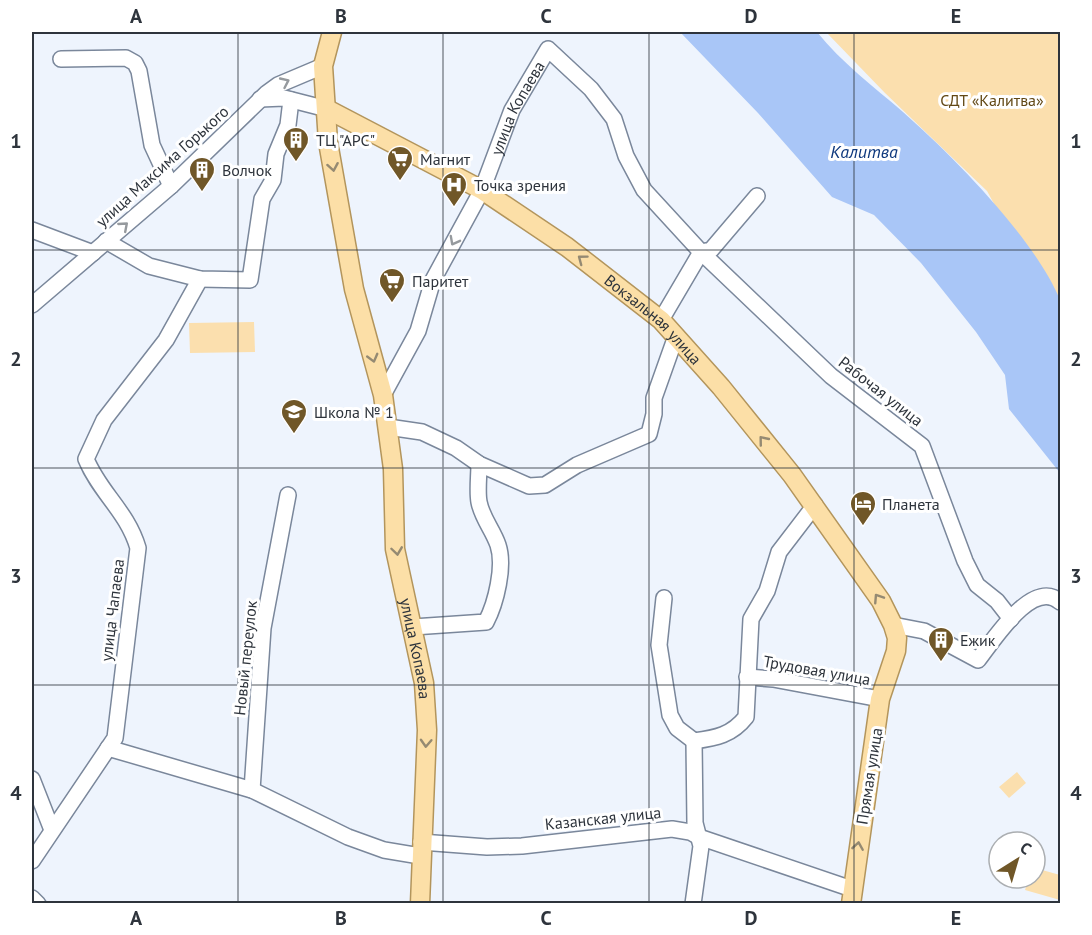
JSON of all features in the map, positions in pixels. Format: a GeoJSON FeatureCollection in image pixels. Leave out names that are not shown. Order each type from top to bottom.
{"type":"FeatureCollection","features":[{"type":"Feature","properties":{"kind":"main road"},"geometry":{"type":"LineString","coordinates":[[323,66],[332,32]]}},
{"type":"Feature","properties":{"kind":"main road","name":"улица Копаева"},"geometry":{"type":"LineString","coordinates":[[323,66],[328,142],[354,289],[383,395],[393,469],[395,549],[424,683],[427,730],[420,903]]}},
{"type":"Feature","properties":{"kind":"main road","name":"Вокзальная улица"},"geometry":{"type":"LineString","coordinates":[[327,109],[482,190],[567,247],[661,320],[721,387],[815,505],[880,601],[893,625],[897,638],[896,651]]}},
{"type":"Feature","properties":{"kind":"main road","name":"Прямая улица"},"geometry":{"type":"LineString","coordinates":[[851,896],[880,699],[896,651]]}},
{"type":"Feature","properties":{"kind":"street","name":"улица Копаева"},"geometry":{"type":"LineString","coordinates":[[383,395],[418,331],[433,280],[482,190],[512,110],[548,49]]}},
{"type":"Feature","properties":{"kind":"street","name":"Рабочая улица"},"geometry":{"type":"LineString","coordinates":[[548,49],[591,89],[614,119],[626,156],[644,190],[700,252],[831,376],[922,446],[965,561],[977,585],[997,601],[1011,619]]}},
{"type":"Feature","properties":{"kind":"street"},"geometry":{"type":"LineString","coordinates":[[61,59],[126,57],[135,63],[139,71],[152,144],[171,186]]}},
{"type":"Feature","properties":{"kind":"street","name":"улица Максима Горького"},"geometry":{"type":"LineString","coordinates":[[32,305],[171,186],[278,85],[323,66]]}},
{"type":"Feature","properties":{"kind":"street"},"geometry":{"type":"LineString","coordinates":[[261,99],[291,100],[327,109]]}},
{"type":"Feature","properties":{"kind":"street"},"geometry":{"type":"LineString","coordinates":[[106,241],[149,266],[200,279],[250,280],[262,199],[273,180],[276,154],[288,125],[291,100]]}},
{"type":"Feature","properties":{"kind":"street"},"geometry":{"type":"LineString","coordinates":[[661,320],[700,252],[711,250],[757,196]]}},
{"type":"Feature","properties":{"kind":"street"},"geometry":{"type":"LineString","coordinates":[[32,230],[93,253]]}},
{"type":"Feature","properties":{"kind":"street","name":"улица Чапаева"},"geometry":{"type":"LineString","coordinates":[[32,861],[115,738],[138,548],[132,527],[92,474],[86,459],[104,420],[166,340],[200,279]]}},
{"type":"Feature","properties":{"kind":"street"},"geometry":{"type":"LineString","coordinates":[[388,427],[423,432],[456,448],[479,464],[529,486],[545,485],[577,465],[649,435],[654,414],[654,398],[676,336]]}},
{"type":"Feature","properties":{"kind":"street"},"geometry":{"type":"LineString","coordinates":[[413,627],[486,622],[491,612],[501,560],[498,543],[487,526],[478,501],[479,464]]}},
{"type":"Feature","properties":{"kind":"street","name":"Новый переулок"},"geometry":{"type":"LineString","coordinates":[[252,790],[262,628],[288,495]]}},
{"type":"Feature","properties":{"kind":"street","name":"Трудовая улица"},"geometry":{"type":"LineString","coordinates":[[694,741],[716,738],[737,729],[746,717],[751,619],[767,591],[778,552],[815,505]]}},
{"type":"Feature","properties":{"kind":"street"},"geometry":{"type":"LineString","coordinates":[[893,625],[924,632],[978,660],[1011,619],[1032,599],[1043,594],[1055,597],[1060,602]]}},
{"type":"Feature","properties":{"kind":"street"},"geometry":{"type":"LineString","coordinates":[[664,598],[659,645],[670,715],[677,728],[694,741],[695,823],[701,846],[693,903]]}},
{"type":"Feature","properties":{"kind":"street","name":"Трудовая улица"},"geometry":{"type":"LineString","coordinates":[[747,677],[773,679],[880,699]]}},
{"type":"Feature","properties":{"kind":"street","name":"Казанская улица"},"geometry":{"type":"LineString","coordinates":[[108,748],[252,790],[348,837],[384,849],[522,846],[672,829],[690,831],[699,837],[851,896]]}},
{"type":"Feature","properties":{"kind":"street"},"geometry":{"type":"LineString","coordinates":[[32,779],[52,830]]}},
{"type":"Feature","properties":{"kind":"street"},"geometry":{"type":"LineString","coordinates":[[32,898],[38,903]]}},
{"type":"Feature","properties":{"kind":"green space","name":"СДТ «Калитва»"},"geometry":{"type":"Polygon","coordinates":[[[826,32],[1060,32],[1060,324],[987,191],[885,93],[826,32]]]}},
{"type":"Feature","properties":{"kind":"green space"},"geometry":{"type":"Polygon","coordinates":[[[254,322],[255,352],[190,353],[189,323],[254,322]]]}},
{"type":"Feature","properties":{"kind":"green space"},"geometry":{"type":"Polygon","coordinates":[[[1017,772],[1026,783],[1009,798],[999,787],[1017,772]]]}},
{"type":"Feature","properties":{"kind":"green space"},"geometry":{"type":"Polygon","coordinates":[[[1047,871],[1060,875],[1060,900],[1025,890],[1047,890],[1047,871]]]}},
{"type":"Feature","properties":{"kind":"water","name":"Калитва"},"geometry":{"type":"Polygon","coordinates":[[[680,32],[817,32],[847,64],[945,151],[1013,225],[1048,276],[1060,300],[1060,473],[1009,409],[1005,375],[976,332],[921,263],[874,215],[832,197],[758,113],[680,32]]]}},
{"type":"Feature","properties":{"kind":"place","name":"ТЦ \"АРС\""},"geometry":{"type":"Point","coordinates":[296,163]}},
{"type":"Feature","properties":{"kind":"place","name":"Магнит"},"geometry":{"type":"Point","coordinates":[400,182]}},
{"type":"Feature","properties":{"kind":"place","name":"Волчок"},"geometry":{"type":"Point","coordinates":[202,193]}},
{"type":"Feature","properties":{"kind":"place","name":"Точка зрения"},"geometry":{"type":"Point","coordinates":[454,208]}},
{"type":"Feature","properties":{"kind":"place","name":"Паритет"},"geometry":{"type":"Point","coordinates":[392,304]}},
{"type":"Feature","properties":{"kind":"place","name":"Школа № 1"},"geometry":{"type":"Point","coordinates":[294,435]}},
{"type":"Feature","properties":{"kind":"place","name":"Планета"},"geometry":{"type":"Point","coordinates":[863,527]}},
{"type":"Feature","properties":{"kind":"place","name":"Ежик"},"geometry":{"type":"Point","coordinates":[941,663]}}]}
